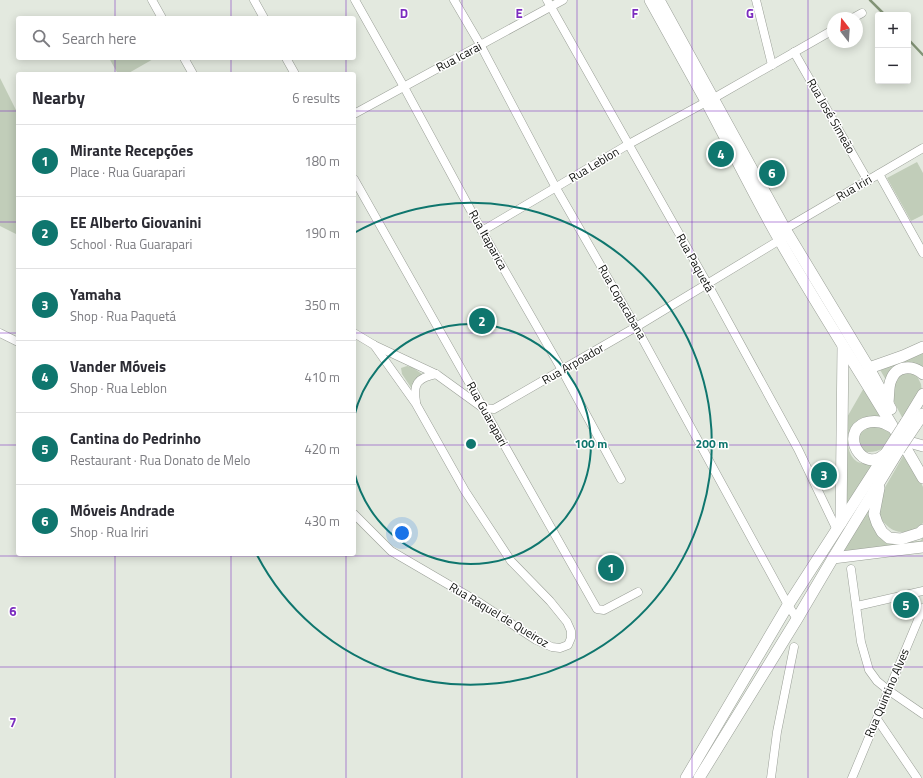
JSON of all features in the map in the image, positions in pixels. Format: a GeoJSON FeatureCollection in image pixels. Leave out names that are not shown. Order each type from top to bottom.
{"type":"FeatureCollection","features":[{"type":"Feature","properties":{"kind":"main road"},"geometry":{"type":"LineString","coordinates":[[650,0],[710,100]]}},
{"type":"Feature","properties":{"kind":"main road"},"geometry":{"type":"LineString","coordinates":[[659,0],[710,100],[784,234],[843,347],[865,379],[923,478]]}},
{"type":"Feature","properties":{"kind":"main road"},"geometry":{"type":"LineString","coordinates":[[784,234],[869,368],[923,467]]}},
{"type":"Feature","properties":{"kind":"main road"},"geometry":{"type":"LineString","coordinates":[[839,527],[843,347]]}},
{"type":"Feature","properties":{"kind":"main road"},"geometry":{"type":"LineString","coordinates":[[869,368],[923,347]]}},
{"type":"Feature","properties":{"kind":"main road"},"geometry":{"type":"LineString","coordinates":[[888,402],[890,380],[898,371],[902,368],[912,367],[923,374]]}},
{"type":"Feature","properties":{"kind":"main road"},"geometry":{"type":"LineString","coordinates":[[686,778],[788,605],[892,450],[917,419],[923,394]]}},
{"type":"Feature","properties":{"kind":"main road"},"geometry":{"type":"LineString","coordinates":[[892,450],[881,458],[872,460],[866,459],[859,453],[855,446],[853,437],[856,429],[861,425],[874,421],[883,422],[896,430]]}},
{"type":"Feature","properties":{"kind":"main road"},"geometry":{"type":"LineString","coordinates":[[908,442],[923,446]]}},
{"type":"Feature","properties":{"kind":"main road"},"geometry":{"type":"LineString","coordinates":[[698,778],[797,619],[880,480],[892,450]]}},
{"type":"Feature","properties":{"kind":"main road"},"geometry":{"type":"LineString","coordinates":[[880,480],[874,514],[876,523],[882,532],[889,538],[901,539],[920,533],[923,530]]}},
{"type":"Feature","properties":{"kind":"main road"},"geometry":{"type":"LineString","coordinates":[[833,558],[923,548]]}},
{"type":"Feature","properties":{"kind":"street"},"geometry":{"type":"LineString","coordinates":[[152,0],[161,16]]}},
{"type":"Feature","properties":{"kind":"street"},"geometry":{"type":"LineString","coordinates":[[254,0],[263,16]]}},
{"type":"Feature","properties":{"kind":"street","name":"Rua Itaparica"},"geometry":{"type":"LineString","coordinates":[[355,0],[482,231],[562,370],[621,478]]}},
{"type":"Feature","properties":{"kind":"street","name":"Rua Copacabana"},"geometry":{"type":"LineString","coordinates":[[454,0],[481,46],[556,188],[636,327],[797,619]]}},
{"type":"Feature","properties":{"kind":"street","name":"Rua Icarai"},"geometry":{"type":"LineString","coordinates":[[356,113],[481,46],[548,3],[564,0]]}},
{"type":"Feature","properties":{"kind":"street"},"geometry":{"type":"LineString","coordinates":[[756,0],[772,65]]}},
{"type":"Feature","properties":{"kind":"street","name":"Rua Paquetá"},"geometry":{"type":"LineString","coordinates":[[548,3],[707,283],[839,527]]}},
{"type":"Feature","properties":{"kind":"street","name":"Rua Leblon"},"geometry":{"type":"LineString","coordinates":[[482,231],[629,144],[827,33]]}},
{"type":"Feature","properties":{"kind":"street","name":"Rua José Simeão"},"geometry":{"type":"LineString","coordinates":[[794,52],[868,180]]}},
{"type":"Feature","properties":{"kind":"street"},"geometry":{"type":"LineString","coordinates":[[185,60],[192,72]]}},
{"type":"Feature","properties":{"kind":"street"},"geometry":{"type":"LineString","coordinates":[[287,60],[294,72]]}},
{"type":"Feature","properties":{"kind":"street","name":"Rua Iriri"},"geometry":{"type":"LineString","coordinates":[[784,234],[868,180],[923,148]]}},
{"type":"Feature","properties":{"kind":"street"},"geometry":{"type":"LineString","coordinates":[[879,174],[923,253]]}},
{"type":"Feature","properties":{"kind":"street","name":"Rua Guarapari"},"geometry":{"type":"LineString","coordinates":[[356,183],[597,609],[604,610],[638,592]]}},
{"type":"Feature","properties":{"kind":"street","name":"Rua Arpoador"},"geometry":{"type":"LineString","coordinates":[[483,408],[494,409],[562,370],[636,327],[784,234]]}},
{"type":"Feature","properties":{"kind":"street"},"geometry":{"type":"LineString","coordinates":[[0,333],[16,341]]}},
{"type":"Feature","properties":{"kind":"street"},"geometry":{"type":"LineString","coordinates":[[356,334],[374,345],[436,374],[483,408]]}},
{"type":"Feature","properties":{"kind":"street","name":"Rua Raquel de Queiroz"},"geometry":{"type":"LineString","coordinates":[[356,516],[391,551],[480,603],[536,640],[552,647],[560,648],[568,645],[571,638],[571,632],[567,622],[550,601],[511,561],[465,490],[416,404],[374,345]]}},
{"type":"Feature","properties":{"kind":"street"},"geometry":{"type":"LineString","coordinates":[[416,404],[414,390],[419,381],[427,376],[436,374]]}},
{"type":"Feature","properties":{"kind":"street"},"geometry":{"type":"LineString","coordinates":[[851,569],[861,642],[869,670],[877,681],[888,690],[923,714]]}},
{"type":"Feature","properties":{"kind":"street"},"geometry":{"type":"LineString","coordinates":[[857,606],[923,591]]}},
{"type":"Feature","properties":{"kind":"street","name":"Rua Quintino Alves"},"geometry":{"type":"LineString","coordinates":[[852,778],[923,608]]}},
{"type":"Feature","properties":{"kind":"street"},"geometry":{"type":"LineString","coordinates":[[771,778],[777,732],[794,647]]}},
{"type":"Feature","properties":{"kind":"street"},"geometry":{"type":"LineString","coordinates":[[877,719],[917,778]]}},
{"type":"Feature","properties":{"kind":"green space"},"geometry":{"type":"Polygon","coordinates":[[[110,60],[152,60],[130,72],[117,72],[110,60]]]}},
{"type":"Feature","properties":{"kind":"green space"},"geometry":{"type":"Polygon","coordinates":[[[0,78],[16,110],[16,234],[0,226],[0,78]]]}},
{"type":"Feature","properties":{"kind":"green space"},"geometry":{"type":"Polygon","coordinates":[[[917,162],[923,173],[923,215],[911,221],[887,178],[917,162]]]}},
{"type":"Feature","properties":{"kind":"green space"},"geometry":{"type":"Polygon","coordinates":[[[923,352],[923,368],[922,367],[886,380],[879,368],[923,352]]]}},
{"type":"Feature","properties":{"kind":"green space"},"geometry":{"type":"Polygon","coordinates":[[[407,366],[412,367],[422,374],[418,377],[412,389],[402,374],[401,368],[407,366]]]}},
{"type":"Feature","properties":{"kind":"green space"},"geometry":{"type":"Polygon","coordinates":[[[901,371],[913,373],[917,376],[921,384],[922,393],[904,421],[893,400],[895,376],[901,371]]]}},
{"type":"Feature","properties":{"kind":"green space"},"geometry":{"type":"Polygon","coordinates":[[[865,386],[886,417],[866,417],[857,421],[850,430],[848,436],[849,449],[851,455],[857,462],[879,464],[846,513],[846,419],[865,386]]]}},
{"type":"Feature","properties":{"kind":"green space"},"geometry":{"type":"Polygon","coordinates":[[[863,425],[884,426],[896,435],[889,444],[881,449],[871,452],[861,451],[858,429],[863,425]]]}},
{"type":"Feature","properties":{"kind":"green space"},"geometry":{"type":"Polygon","coordinates":[[[906,451],[923,487],[923,523],[912,530],[902,532],[893,530],[885,524],[879,516],[880,496],[906,451]]]}},
{"type":"Feature","properties":{"kind":"green space"},"geometry":{"type":"Polygon","coordinates":[[[870,505],[872,521],[905,542],[920,541],[923,538],[923,546],[839,553],[870,505]]]}},
{"type":"Feature","properties":{"kind":"waterway"},"geometry":{"type":"LineString","coordinates":[[870,0],[882,12]]}},
{"type":"Feature","properties":{"kind":"waterway"},"geometry":{"type":"LineString","coordinates":[[911,42],[923,55]]}},
{"type":"Feature","properties":{"kind":"place","name":"Vander Móveis"},"geometry":{"type":"Point","coordinates":[721,154]}},
{"type":"Feature","properties":{"kind":"place","name":"Móveis Andrade"},"geometry":{"type":"Point","coordinates":[772,173]}},
{"type":"Feature","properties":{"kind":"place","name":"EE Alberto Giovanini"},"geometry":{"type":"Point","coordinates":[482,321]}},
{"type":"Feature","properties":{"kind":"place","name":"Yamaha"},"geometry":{"type":"Point","coordinates":[824,475]}},
{"type":"Feature","properties":{"kind":"place","name":"Mirante Recepções"},"geometry":{"type":"Point","coordinates":[611,568]}},
{"type":"Feature","properties":{"kind":"place","name":"Cantina do Pedrinho"},"geometry":{"type":"Point","coordinates":[906,605]}}]}
